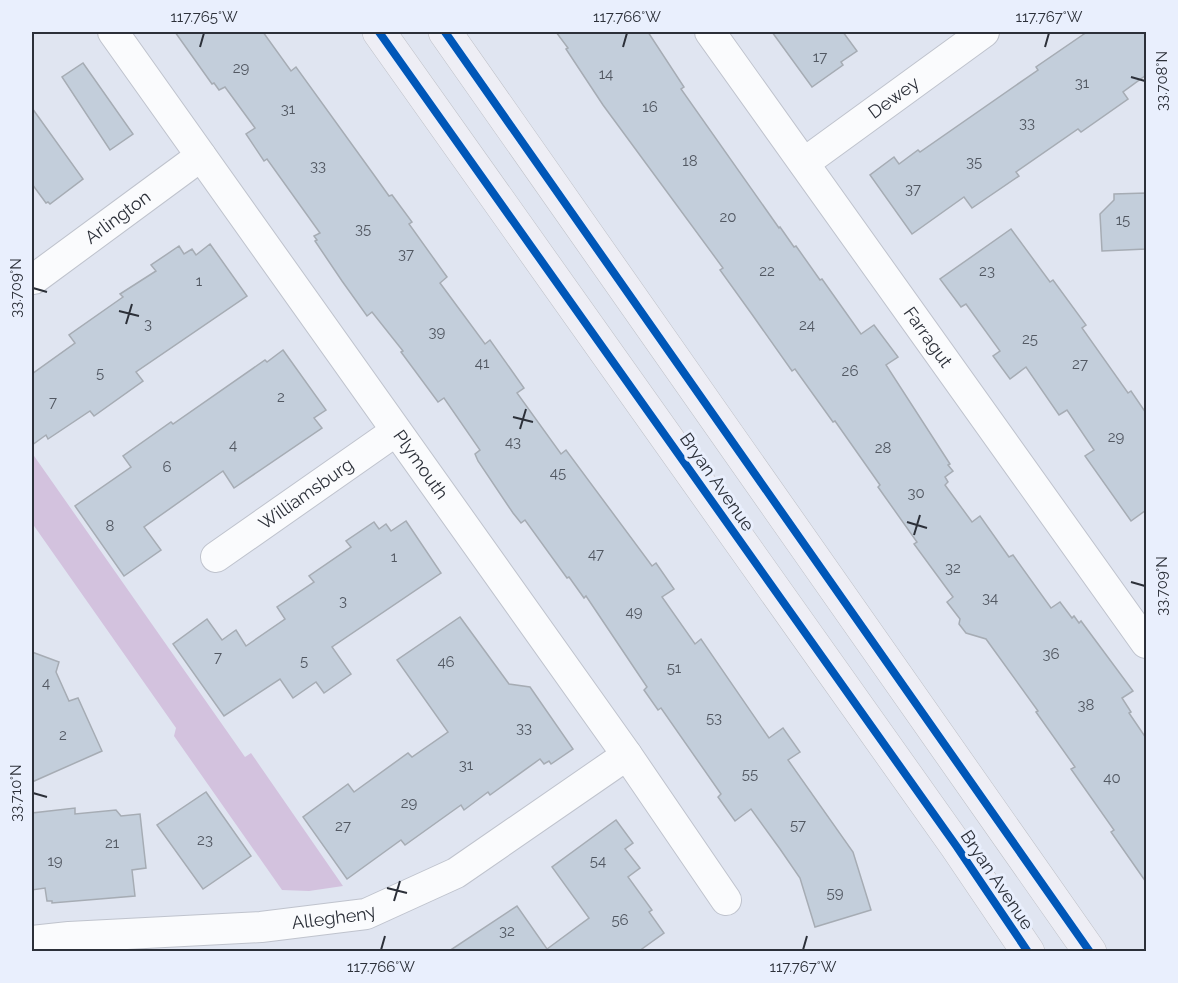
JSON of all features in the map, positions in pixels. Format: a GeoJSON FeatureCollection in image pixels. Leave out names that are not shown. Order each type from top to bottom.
{"type":"FeatureCollection","features":[{"type":"Feature","properties":{"kind":"main road","name":"Bryan Avenue"},"geometry":{"type":"LineString","coordinates":[[379,32],[957,847],[1028,951]]}},
{"type":"Feature","properties":{"kind":"main road","name":"Bryan Avenue"},"geometry":{"type":"LineString","coordinates":[[445,32],[1090,951]]}},
{"type":"Feature","properties":{"kind":"street","name":"Plymouth"},"geometry":{"type":"LineString","coordinates":[[112,32],[627,755],[726,900]]}},
{"type":"Feature","properties":{"kind":"street","name":"Farragut"},"geometry":{"type":"LineString","coordinates":[[710,32],[1146,643]]}},
{"type":"Feature","properties":{"kind":"street","name":"Dewey"},"geometry":{"type":"LineString","coordinates":[[804,163],[984,32]]}},
{"type":"Feature","properties":{"kind":"street","name":"Arlington"},"geometry":{"type":"LineString","coordinates":[[34,279],[201,156]]}},
{"type":"Feature","properties":{"kind":"street","name":"Williamsburg"},"geometry":{"type":"LineString","coordinates":[[216,557],[396,431]]}},
{"type":"Feature","properties":{"kind":"street","name":"Allegheny"},"geometry":{"type":"LineString","coordinates":[[32,941],[261,927],[366,914],[456,873],[627,755]]}},
{"type":"Feature","properties":{"kind":"shaded area"},"geometry":{"type":"Polygon","coordinates":[[[32,453],[245,757],[251,753],[343,886],[309,891],[282,890],[174,736],[176,728],[32,523],[32,453]]]}},
{"type":"Feature","properties":{"kind":"building"},"geometry":{"type":"Polygon","coordinates":[[[175,32],[263,32],[291,71],[296,67],[389,196],[392,195],[412,222],[409,224],[447,277],[440,283],[485,344],[490,340],[524,388],[517,393],[561,454],[566,450],[652,566],[656,563],[674,589],[662,597],[695,644],[701,639],[769,738],[783,728],[800,752],[788,760],[853,852],[871,910],[815,927],[800,878],[780,849],[751,809],[735,821],[718,797],[721,794],[661,708],[658,710],[644,690],[647,687],[586,596],[584,598],[569,577],[567,578],[525,520],[521,523],[513,513],[478,461],[475,454],[480,450],[444,398],[438,402],[401,352],[403,351],[372,312],[367,316],[342,281],[315,241],[317,240],[314,236],[320,233],[267,159],[264,161],[246,134],[255,128],[225,87],[219,90],[214,83],[212,84],[175,32]]]}},
{"type":"Feature","properties":{"kind":"building"},"geometry":{"type":"Polygon","coordinates":[[[556,32],[648,32],[684,87],[681,89],[779,228],[794,247],[796,246],[820,280],[822,279],[861,334],[874,325],[898,357],[886,365],[950,464],[948,465],[953,471],[945,477],[948,482],[945,485],[972,522],[980,516],[1009,557],[1013,555],[1051,608],[1060,602],[1072,618],[1074,616],[1079,623],[1081,621],[1133,691],[1122,698],[1146,738],[1146,882],[1111,832],[1114,830],[1071,769],[1075,767],[1036,712],[1038,711],[986,639],[966,633],[959,624],[960,619],[947,602],[953,597],[914,544],[917,542],[878,487],[880,485],[795,369],[792,371],[720,270],[723,268],[603,105],[556,32]]]}},
{"type":"Feature","properties":{"kind":"building"},"geometry":{"type":"Polygon","coordinates":[[[772,32],[843,32],[857,51],[841,62],[843,65],[812,87],[772,32]]]}},
{"type":"Feature","properties":{"kind":"building"},"geometry":{"type":"Polygon","coordinates":[[[1087,32],[1146,32],[1146,75],[1123,92],[1128,99],[1081,132],[1078,129],[1016,172],[1019,176],[972,208],[964,197],[912,234],[870,175],[894,157],[899,164],[918,150],[920,152],[1038,70],[1036,67],[1087,32]]]}},
{"type":"Feature","properties":{"kind":"building"},"geometry":{"type":"Polygon","coordinates":[[[83,63],[133,134],[110,150],[62,77],[83,63]]]}},
{"type":"Feature","properties":{"kind":"building"},"geometry":{"type":"Polygon","coordinates":[[[32,108],[83,179],[50,204],[46,203],[32,184],[32,108]]]}},
{"type":"Feature","properties":{"kind":"building"},"geometry":{"type":"Polygon","coordinates":[[[1146,193],[1146,249],[1102,251],[1100,214],[1114,200],[1114,194],[1146,193]]]}},
{"type":"Feature","properties":{"kind":"building"},"geometry":{"type":"Polygon","coordinates":[[[1011,229],[1050,282],[1053,280],[1086,325],[1082,328],[1128,393],[1131,391],[1146,413],[1146,510],[1131,521],[1085,456],[1094,450],[1067,410],[1059,415],[1026,367],[1010,379],[993,356],[1000,351],[966,304],[961,307],[940,279],[1011,229]]]}},
{"type":"Feature","properties":{"kind":"building"},"geometry":{"type":"Polygon","coordinates":[[[210,244],[247,296],[136,372],[143,381],[94,416],[90,411],[48,439],[46,435],[32,445],[32,374],[75,343],[69,335],[123,297],[120,294],[156,271],[151,265],[179,246],[184,254],[192,249],[196,255],[210,244]]]}},
{"type":"Feature","properties":{"kind":"building"},"geometry":{"type":"Polygon","coordinates":[[[283,350],[326,410],[314,418],[322,428],[234,488],[223,471],[144,527],[161,550],[124,576],[75,506],[131,467],[123,456],[171,422],[173,424],[283,350]]]}},
{"type":"Feature","properties":{"kind":"building"},"geometry":{"type":"Polygon","coordinates":[[[406,521],[441,573],[332,647],[351,674],[324,693],[316,682],[293,698],[280,679],[224,716],[173,644],[207,619],[222,640],[236,630],[246,646],[285,619],[277,607],[314,582],[309,576],[351,547],[346,541],[374,522],[379,529],[386,524],[391,531],[406,521]]]}},
{"type":"Feature","properties":{"kind":"building"},"geometry":{"type":"Polygon","coordinates":[[[460,617],[509,684],[530,687],[573,749],[551,764],[549,761],[544,764],[540,759],[490,795],[488,792],[464,810],[461,805],[405,845],[401,840],[347,879],[303,817],[348,784],[354,792],[408,753],[412,757],[448,732],[397,660],[460,617]]]}},
{"type":"Feature","properties":{"kind":"building"},"geometry":{"type":"Polygon","coordinates":[[[32,652],[59,662],[56,672],[69,701],[78,698],[102,751],[32,782],[32,652]]]}},
{"type":"Feature","properties":{"kind":"building"},"geometry":{"type":"Polygon","coordinates":[[[206,792],[251,856],[203,889],[157,825],[206,792]]]}},
{"type":"Feature","properties":{"kind":"building"},"geometry":{"type":"Polygon","coordinates":[[[75,808],[75,814],[116,810],[121,816],[140,814],[146,868],[132,870],[135,896],[52,903],[52,901],[47,901],[45,888],[32,890],[32,813],[75,808]]]}},
{"type":"Feature","properties":{"kind":"building"},"geometry":{"type":"Polygon","coordinates":[[[616,820],[633,843],[625,849],[640,868],[628,877],[652,910],[649,912],[664,933],[639,951],[449,951],[517,906],[547,949],[589,918],[552,867],[616,820]]]}},
{"type":"Feature","properties":{"kind":"cycle path"},"geometry":{"type":"LineString","coordinates":[[379,32],[957,847],[1028,952]]}},
{"type":"Feature","properties":{"kind":"cycle path"},"geometry":{"type":"LineString","coordinates":[[445,32],[1090,952]]}}]}
